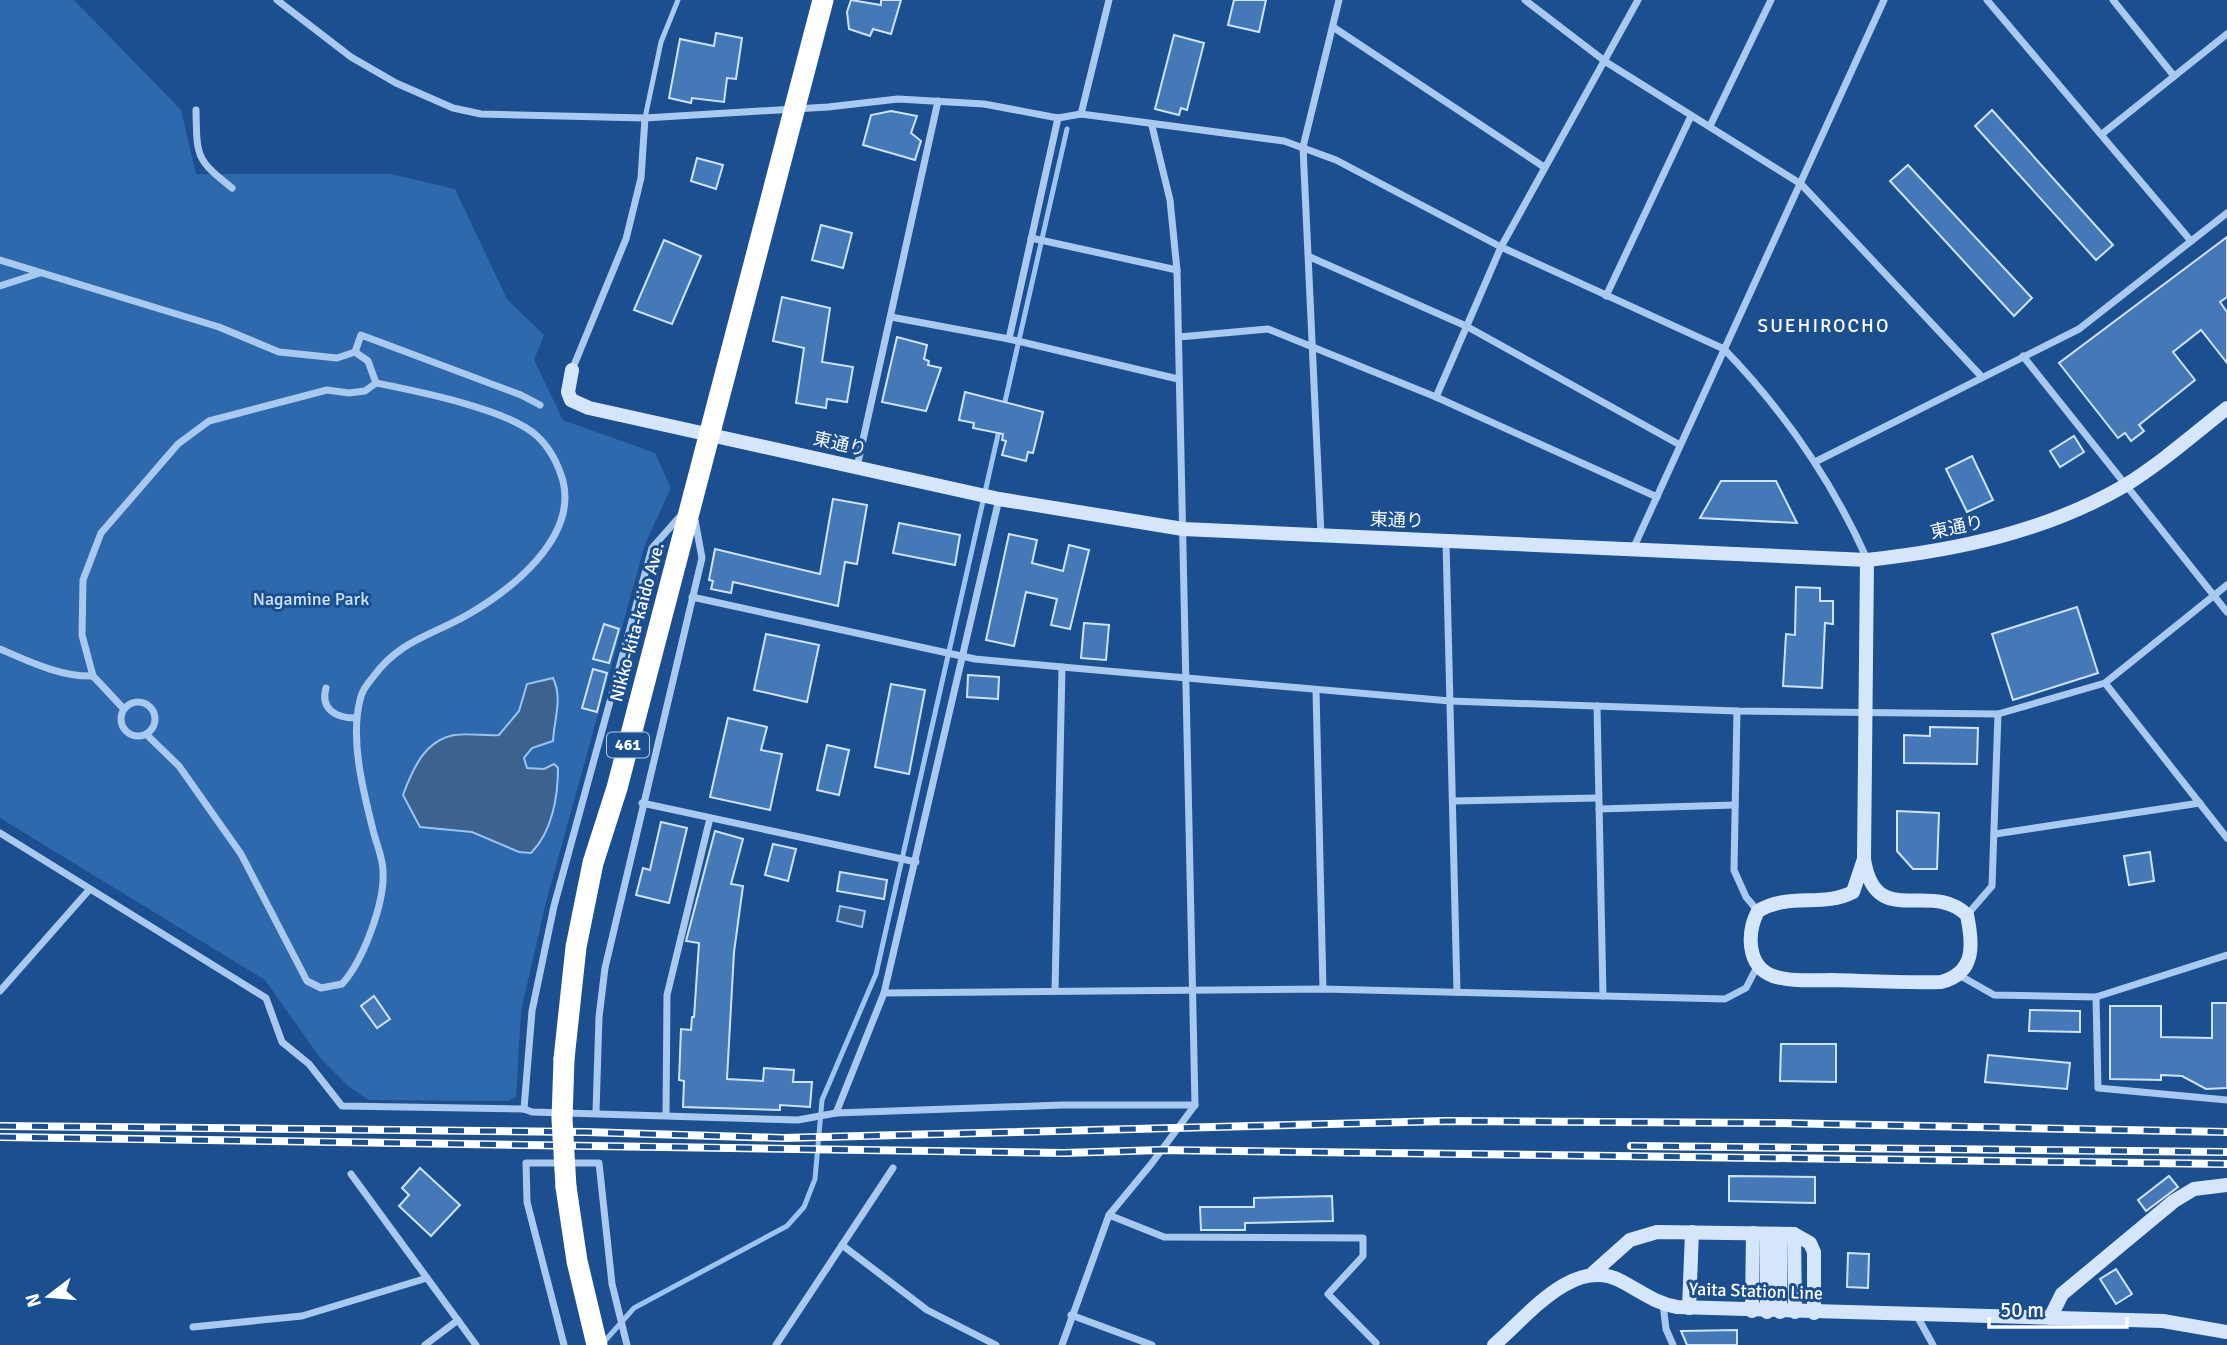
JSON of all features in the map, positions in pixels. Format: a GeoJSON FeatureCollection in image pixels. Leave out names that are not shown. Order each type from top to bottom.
{"type":"FeatureCollection","features":[{"type":"Feature","properties":{"kind":"highway","name":"Nikko-kita-kaido Ave."},"geometry":{"type":"LineString","coordinates":[[597,1345],[577,1261],[566,1187],[562,1119],[564,1059],[576,947],[593,863],[617,788],[823,0]]}},
{"type":"Feature","properties":{"kind":"street"},"geometry":{"type":"LineString","coordinates":[[276,0],[351,57],[396,83],[453,108],[495,115],[645,118],[795,109],[898,99],[984,104],[1058,118],[1081,114],[1152,126],[1284,141],[1336,159],[1501,247],[1724,349],[1745,370],[1817,461],[1867,560],[1864,859],[1867,877],[1879,895],[1890,900],[1950,904],[1967,915]]}},
{"type":"Feature","properties":{"kind":"street"},"geometry":{"type":"LineString","coordinates":[[1081,114],[1109,0]]}},
{"type":"Feature","properties":{"kind":"street"},"geometry":{"type":"LineString","coordinates":[[1321,536],[1303,147],[1339,0]]}},
{"type":"Feature","properties":{"kind":"street"},"geometry":{"type":"LineString","coordinates":[[1525,0],[1606,62],[1801,184],[1981,376]]}},
{"type":"Feature","properties":{"kind":"street"},"geometry":{"type":"LineString","coordinates":[[1436,397],[1501,247],[1638,0]]}},
{"type":"Feature","properties":{"kind":"street"},"geometry":{"type":"LineString","coordinates":[[1710,127],[1771,0]]}},
{"type":"Feature","properties":{"kind":"street"},"geometry":{"type":"LineString","coordinates":[[1633,550],[1884,0]]}},
{"type":"Feature","properties":{"kind":"street"},"geometry":{"type":"LineString","coordinates":[[1987,0],[2190,242]]}},
{"type":"Feature","properties":{"kind":"street"},"geometry":{"type":"LineString","coordinates":[[2113,0],[2174,76]]}},
{"type":"Feature","properties":{"kind":"street"},"geometry":{"type":"LineString","coordinates":[[1333,27],[1544,167]]}},
{"type":"Feature","properties":{"kind":"street"},"geometry":{"type":"LineString","coordinates":[[2102,135],[2227,34]]}},
{"type":"Feature","properties":{"kind":"street"},"geometry":{"type":"LineString","coordinates":[[857,467],[938,102]]}},
{"type":"Feature","properties":{"kind":"street"},"geometry":{"type":"LineString","coordinates":[[196,110],[197,149],[205,167],[232,188]]}},
{"type":"Feature","properties":{"kind":"street"},"geometry":{"type":"LineString","coordinates":[[1606,296],[1691,116]]}},
{"type":"Feature","properties":{"kind":"street"},"geometry":{"type":"LineString","coordinates":[[572,370],[626,239],[641,178],[645,118]]}},
{"type":"Feature","properties":{"kind":"street"},"geometry":{"type":"LineString","coordinates":[[1009,340],[1058,118]]}},
{"type":"Feature","properties":{"kind":"street"},"geometry":{"type":"LineString","coordinates":[[1062,1345],[1109,1215],[1195,1105],[1177,270],[1170,200],[1152,126]]}},
{"type":"Feature","properties":{"kind":"street"},"geometry":{"type":"LineString","coordinates":[[1817,461],[1981,376],[2079,329],[2227,213]]}},
{"type":"Feature","properties":{"kind":"street"},"geometry":{"type":"LineString","coordinates":[[1031,239],[1177,270]]}},
{"type":"Feature","properties":{"kind":"street"},"geometry":{"type":"LineString","coordinates":[[1310,257],[1466,326],[1679,445]]}},
{"type":"Feature","properties":{"kind":"street"},"geometry":{"type":"LineString","coordinates":[[0,260],[219,327],[279,352],[337,358],[355,352]]}},
{"type":"Feature","properties":{"kind":"street"},"geometry":{"type":"LineString","coordinates":[[0,286],[41,273]]}},
{"type":"Feature","properties":{"kind":"street"},"geometry":{"type":"LineString","coordinates":[[891,317],[1009,340],[1178,379]]}},
{"type":"Feature","properties":{"kind":"street"},"geometry":{"type":"LineString","coordinates":[[1179,337],[1268,329],[1436,397],[1657,497]]}},
{"type":"Feature","properties":{"kind":"street"},"geometry":{"type":"LineString","coordinates":[[355,352],[361,335],[540,405]]}},
{"type":"Feature","properties":{"kind":"street"},"geometry":{"type":"LineString","coordinates":[[355,352],[368,361],[376,383]]}},
{"type":"Feature","properties":{"kind":"street"},"geometry":{"type":"LineString","coordinates":[[2023,356],[2227,612]]}},
{"type":"Feature","properties":{"kind":"street","name":"東通り"},"geometry":{"type":"LineString","coordinates":[[572,370],[568,391],[571,400],[627,418],[999,499],[1183,529],[1867,560],[1920,554],[1998,538],[2067,514],[2125,485],[2227,408]]}},
{"type":"Feature","properties":{"kind":"street"},"geometry":{"type":"LineString","coordinates":[[123,708],[93,676],[82,635],[82,591],[87,563],[101,533],[178,444],[209,421],[256,406],[327,390],[356,393],[376,383],[435,397],[527,428],[554,457],[564,483],[566,508],[560,530],[547,550],[471,613],[402,646],[383,662],[363,689],[355,718],[370,818],[383,872],[370,940],[351,974],[342,984],[321,988],[307,981],[241,853],[207,802],[178,766],[147,735]]}},
{"type":"Feature","properties":{"kind":"street"},"geometry":{"type":"LineString","coordinates":[[835,1113],[884,993],[999,499]]}},
{"type":"Feature","properties":{"kind":"street"},"geometry":{"type":"LineString","coordinates":[[596,1112],[597,1040],[604,968],[702,558],[692,502]]}},
{"type":"Feature","properties":{"kind":"street"},"geometry":{"type":"LineString","coordinates":[[524,1109],[532,1011],[554,906],[652,548],[692,502]]}},
{"type":"Feature","properties":{"kind":"street"},"geometry":{"type":"LineString","coordinates":[[1446,541],[1457,992]]}},
{"type":"Feature","properties":{"kind":"street"},"geometry":{"type":"LineString","coordinates":[[692,597],[963,656],[1316,690],[1450,701],[1737,712],[1998,715],[2105,683],[2227,585]]}},
{"type":"Feature","properties":{"kind":"street"},"geometry":{"type":"LineString","coordinates":[[0,649],[57,672],[77,677],[93,676]]}},
{"type":"Feature","properties":{"kind":"street"},"geometry":{"type":"LineString","coordinates":[[1055,991],[1062,667]]}},
{"type":"Feature","properties":{"kind":"street"},"geometry":{"type":"LineString","coordinates":[[2105,683],[2227,838]]}},
{"type":"Feature","properties":{"kind":"street"},"geometry":{"type":"LineString","coordinates":[[326,688],[326,704],[332,713],[342,718],[355,718]]}},
{"type":"Feature","properties":{"kind":"street"},"geometry":{"type":"LineString","coordinates":[[1316,690],[1322,989]]}},
{"type":"Feature","properties":{"kind":"street"},"geometry":{"type":"LineString","coordinates":[[135,702],[147,703],[155,717],[153,729],[147,735],[136,737],[124,730],[120,718],[123,708],[135,702]]}},
{"type":"Feature","properties":{"kind":"street"},"geometry":{"type":"LineString","coordinates":[[1597,706],[1603,996]]}},
{"type":"Feature","properties":{"kind":"street"},"geometry":{"type":"LineString","coordinates":[[1737,712],[1734,870],[1745,897],[1758,911]]}},
{"type":"Feature","properties":{"kind":"street"},"geometry":{"type":"LineString","coordinates":[[1864,859],[1853,892],[1843,897],[1785,900],[1758,911],[1752,924],[1750,949],[1758,965],[1772,975],[1800,979],[1932,982],[1959,975],[1966,967],[1972,951],[1967,915],[1992,886],[1998,715]]}},
{"type":"Feature","properties":{"kind":"street"},"geometry":{"type":"LineString","coordinates":[[1453,802],[1597,798]]}},
{"type":"Feature","properties":{"kind":"street"},"geometry":{"type":"LineString","coordinates":[[642,803],[916,862]]}},
{"type":"Feature","properties":{"kind":"street"},"geometry":{"type":"LineString","coordinates":[[1995,834],[2200,803]]}},
{"type":"Feature","properties":{"kind":"street"},"geometry":{"type":"LineString","coordinates":[[1599,809],[1734,805]]}},
{"type":"Feature","properties":{"kind":"street"},"geometry":{"type":"LineString","coordinates":[[666,1115],[667,995],[710,818]]}},
{"type":"Feature","properties":{"kind":"street"},"geometry":{"type":"LineString","coordinates":[[0,833],[266,998],[282,1042],[309,1064],[342,1106],[524,1109],[798,1120],[835,1113],[1062,1105],[1195,1105]]}},
{"type":"Feature","properties":{"kind":"street"},"geometry":{"type":"LineString","coordinates":[[0,991],[89,890]]}},
{"type":"Feature","properties":{"kind":"street"},"geometry":{"type":"LineString","coordinates":[[1959,975],[1994,995],[2096,998],[2227,955]]}},
{"type":"Feature","properties":{"kind":"street"},"geometry":{"type":"LineString","coordinates":[[884,993],[1322,989],[1725,999],[1745,988],[1758,965]]}},
{"type":"Feature","properties":{"kind":"street"},"geometry":{"type":"LineString","coordinates":[[2096,998],[2098,1088],[2227,1100]]}},
{"type":"Feature","properties":{"kind":"street"},"geometry":{"type":"LineString","coordinates":[[564,1345],[527,1202],[526,1163],[599,1163],[612,1284],[627,1345]]}},
{"type":"Feature","properties":{"kind":"street"},"geometry":{"type":"LineString","coordinates":[[776,1345],[893,1168]]}},
{"type":"Feature","properties":{"kind":"street"},"geometry":{"type":"LineString","coordinates":[[351,1174],[476,1345]]}},
{"type":"Feature","properties":{"kind":"street"},"geometry":{"type":"LineString","coordinates":[[2050,1318],[2062,1294],[2174,1201],[2194,1189],[2227,1185]]}},
{"type":"Feature","properties":{"kind":"street"},"geometry":{"type":"LineString","coordinates":[[1109,1215],[1164,1237],[1363,1238],[1363,1256],[1328,1294],[1376,1343]]}},
{"type":"Feature","properties":{"kind":"street"},"geometry":{"type":"LineString","coordinates":[[1494,1345],[1556,1291],[1580,1276],[1593,1273],[1630,1240],[1657,1232],[1774,1234],[1810,1243],[1814,1252],[1814,1313]]}},
{"type":"Feature","properties":{"kind":"street"},"geometry":{"type":"LineString","coordinates":[[1689,1308],[1692,1232]]}},
{"type":"Feature","properties":{"kind":"street"},"geometry":{"type":"LineString","coordinates":[[1752,1311],[1774,1234]]}},
{"type":"Feature","properties":{"kind":"street"},"geometry":{"type":"LineString","coordinates":[[1774,1234],[1781,1312]]}},
{"type":"Feature","properties":{"kind":"street"},"geometry":{"type":"LineString","coordinates":[[1774,1234],[1781,1312]]}},
{"type":"Feature","properties":{"kind":"street"},"geometry":{"type":"LineString","coordinates":[[842,1245],[927,1310],[996,1345]]}},
{"type":"Feature","properties":{"kind":"street","name":"Yaita Station Line"},"geometry":{"type":"LineString","coordinates":[[1593,1273],[1619,1280],[1663,1304],[1689,1308],[2163,1321],[2227,1332]]}},
{"type":"Feature","properties":{"kind":"street"},"geometry":{"type":"LineString","coordinates":[[193,1327],[302,1316],[427,1278]]}},
{"type":"Feature","properties":{"kind":"street"},"geometry":{"type":"LineString","coordinates":[[1663,1304],[1666,1329],[1673,1345]]}},
{"type":"Feature","properties":{"kind":"street"},"geometry":{"type":"LineString","coordinates":[[1071,1315],[1152,1345]]}},
{"type":"Feature","properties":{"kind":"street"},"geometry":{"type":"LineString","coordinates":[[1917,1316],[1933,1345]]}},
{"type":"Feature","properties":{"kind":"street"},"geometry":{"type":"LineString","coordinates":[[425,1345],[458,1320]]}},
{"type":"Feature","properties":{"kind":"lane"},"geometry":{"type":"LineString","coordinates":[[645,118],[661,42],[678,0]]}},
{"type":"Feature","properties":{"kind":"green space","name":"Nagamine Park"},"geometry":{"type":"Polygon","coordinates":[[[0,0],[74,0],[181,110],[196,174],[391,174],[455,189],[507,299],[544,335],[534,360],[563,420],[655,453],[671,488],[645,544],[546,902],[521,1011],[516,1097],[508,1101],[369,1100],[348,1086],[321,1059],[265,980],[0,818],[0,0]]]}},
{"type":"Feature","properties":{"kind":"shaded area"},"geometry":{"type":"Polygon","coordinates":[[[553,678],[558,701],[553,741],[532,748],[524,758],[527,768],[544,769],[554,764],[558,768],[557,791],[549,825],[531,853],[519,852],[472,832],[420,827],[403,795],[415,767],[427,750],[444,738],[455,735],[499,735],[519,711],[527,684],[553,678]]]}},
{"type":"Feature","properties":{"kind":"shaded area"},"geometry":{"type":"Polygon","coordinates":[[[840,906],[865,911],[862,927],[837,921],[840,906]]]}},
{"type":"Feature","properties":{"kind":"building"},"geometry":{"type":"Polygon","coordinates":[[[851,0],[881,5],[881,0],[901,0],[891,34],[873,29],[870,36],[849,29],[847,12],[851,0]]]}},
{"type":"Feature","properties":{"kind":"building"},"geometry":{"type":"Polygon","coordinates":[[[1234,0],[1266,0],[1259,32],[1228,25],[1234,0]]]}},
{"type":"Feature","properties":{"kind":"building"},"geometry":{"type":"Polygon","coordinates":[[[716,33],[742,38],[736,79],[727,78],[724,102],[692,98],[691,103],[669,98],[680,39],[714,46],[716,33]]]}},
{"type":"Feature","properties":{"kind":"building"},"geometry":{"type":"Polygon","coordinates":[[[1174,35],[1204,43],[1187,110],[1181,108],[1179,115],[1155,109],[1174,35]]]}},
{"type":"Feature","properties":{"kind":"building"},"geometry":{"type":"Polygon","coordinates":[[[1992,110],[2113,245],[2096,260],[1975,126],[1992,110]]]}},
{"type":"Feature","properties":{"kind":"building"},"geometry":{"type":"Polygon","coordinates":[[[891,111],[917,116],[911,133],[921,141],[915,160],[863,145],[871,115],[891,111]]]}},
{"type":"Feature","properties":{"kind":"building"},"geometry":{"type":"Polygon","coordinates":[[[697,158],[723,165],[716,189],[691,181],[697,158]]]}},
{"type":"Feature","properties":{"kind":"building"},"geometry":{"type":"Polygon","coordinates":[[[1908,165],[2032,298],[2014,316],[1890,181],[1908,165]]]}},
{"type":"Feature","properties":{"kind":"building"},"geometry":{"type":"Polygon","coordinates":[[[821,225],[852,233],[843,268],[812,260],[821,225]]]}},
{"type":"Feature","properties":{"kind":"building"},"geometry":{"type":"Polygon","coordinates":[[[2227,237],[2227,297],[2220,302],[2227,312],[2227,363],[2201,330],[2173,352],[2195,380],[2139,425],[2144,431],[2131,441],[2125,433],[2118,438],[2059,363],[2227,237]]]}},
{"type":"Feature","properties":{"kind":"building"},"geometry":{"type":"Polygon","coordinates":[[[664,240],[701,256],[672,324],[634,310],[664,240]]]}},
{"type":"Feature","properties":{"kind":"building"},"geometry":{"type":"Polygon","coordinates":[[[782,297],[830,308],[822,362],[853,367],[847,402],[827,399],[826,408],[796,403],[804,348],[773,341],[782,297]]]}},
{"type":"Feature","properties":{"kind":"building"},"geometry":{"type":"Polygon","coordinates":[[[897,337],[927,345],[924,359],[929,361],[928,365],[941,368],[926,411],[882,402],[897,337]]]}},
{"type":"Feature","properties":{"kind":"building"},"geometry":{"type":"Polygon","coordinates":[[[965,392],[1043,412],[1033,453],[1028,452],[1026,461],[1002,455],[1006,441],[1002,440],[1003,434],[973,428],[974,423],[959,420],[965,392]]]}},
{"type":"Feature","properties":{"kind":"building"},"geometry":{"type":"Polygon","coordinates":[[[2074,436],[2084,452],[2060,467],[2050,451],[2074,436]]]}},
{"type":"Feature","properties":{"kind":"building"},"geometry":{"type":"Polygon","coordinates":[[[1972,456],[1993,500],[1967,512],[1946,469],[1972,456]]]}},
{"type":"Feature","properties":{"kind":"building"},"geometry":{"type":"Polygon","coordinates":[[[1721,481],[1776,481],[1797,523],[1700,518],[1721,481]]]}},
{"type":"Feature","properties":{"kind":"building"},"geometry":{"type":"Polygon","coordinates":[[[833,499],[867,505],[857,564],[845,562],[838,606],[733,582],[731,593],[711,589],[713,581],[709,580],[715,549],[820,574],[833,499]]]}},
{"type":"Feature","properties":{"kind":"building"},"geometry":{"type":"Polygon","coordinates":[[[899,523],[960,535],[955,565],[893,553],[899,523]]]}},
{"type":"Feature","properties":{"kind":"building"},"geometry":{"type":"Polygon","coordinates":[[[1009,534],[1037,540],[1032,563],[1063,571],[1069,545],[1089,550],[1070,629],[1051,625],[1057,599],[1026,592],[1014,646],[986,640],[1009,534]]]}},
{"type":"Feature","properties":{"kind":"building"},"geometry":{"type":"Polygon","coordinates":[[[1796,587],[1820,588],[1820,601],[1833,601],[1833,624],[1825,623],[1822,688],[1783,686],[1786,634],[1795,635],[1796,587]]]}},
{"type":"Feature","properties":{"kind":"building"},"geometry":{"type":"Polygon","coordinates":[[[2077,607],[2098,673],[2013,700],[1992,634],[2077,607]]]}},
{"type":"Feature","properties":{"kind":"building"},"geometry":{"type":"Polygon","coordinates":[[[1084,623],[1109,625],[1106,660],[1081,658],[1084,623]]]}},
{"type":"Feature","properties":{"kind":"building"},"geometry":{"type":"Polygon","coordinates":[[[604,624],[619,629],[609,663],[593,659],[604,624]]]}},
{"type":"Feature","properties":{"kind":"building"},"geometry":{"type":"Polygon","coordinates":[[[766,634],[819,645],[807,702],[754,690],[766,634]]]}},
{"type":"Feature","properties":{"kind":"building"},"geometry":{"type":"Polygon","coordinates":[[[593,669],[607,673],[597,712],[582,708],[593,669]]]}},
{"type":"Feature","properties":{"kind":"building"},"geometry":{"type":"Polygon","coordinates":[[[968,675],[999,677],[998,699],[967,697],[968,675]]]}},
{"type":"Feature","properties":{"kind":"building"},"geometry":{"type":"Polygon","coordinates":[[[891,684],[925,690],[909,774],[875,767],[891,684]]]}},
{"type":"Feature","properties":{"kind":"building"},"geometry":{"type":"Polygon","coordinates":[[[728,718],[767,727],[761,750],[782,754],[770,810],[710,797],[728,718]]]}},
{"type":"Feature","properties":{"kind":"building"},"geometry":{"type":"Polygon","coordinates":[[[1930,727],[1978,728],[1977,764],[1904,763],[1904,735],[1930,736],[1930,727]]]}},
{"type":"Feature","properties":{"kind":"building"},"geometry":{"type":"Polygon","coordinates":[[[827,745],[849,750],[839,795],[817,790],[827,745]]]}},
{"type":"Feature","properties":{"kind":"building"},"geometry":{"type":"Polygon","coordinates":[[[1897,811],[1939,813],[1937,869],[1913,869],[1897,851],[1897,811]]]}},
{"type":"Feature","properties":{"kind":"building"},"geometry":{"type":"Polygon","coordinates":[[[661,822],[687,828],[669,903],[636,895],[643,868],[650,870],[661,822]]]}},
{"type":"Feature","properties":{"kind":"building"},"geometry":{"type":"Polygon","coordinates":[[[715,831],[743,839],[731,884],[743,886],[734,952],[727,1079],[763,1081],[764,1068],[794,1070],[793,1082],[812,1082],[810,1107],[780,1105],[780,1110],[683,1107],[684,1081],[679,1080],[681,1029],[691,1030],[694,1017],[699,943],[686,941],[715,831]]]}},
{"type":"Feature","properties":{"kind":"building"},"geometry":{"type":"Polygon","coordinates":[[[773,844],[796,849],[788,881],[765,875],[773,844]]]}},
{"type":"Feature","properties":{"kind":"building"},"geometry":{"type":"Polygon","coordinates":[[[2150,852],[2154,881],[2129,885],[2124,856],[2150,852]]]}},
{"type":"Feature","properties":{"kind":"building"},"geometry":{"type":"Polygon","coordinates":[[[840,872],[887,880],[884,899],[837,891],[840,872]]]}},
{"type":"Feature","properties":{"kind":"building"},"geometry":{"type":"Polygon","coordinates":[[[374,996],[390,1019],[377,1028],[361,1006],[374,996]]]}},
{"type":"Feature","properties":{"kind":"building"},"geometry":{"type":"Polygon","coordinates":[[[2212,1003],[2227,1003],[2227,1088],[2206,1089],[2182,1076],[2161,1075],[2161,1080],[2110,1079],[2110,1006],[2161,1006],[2161,1037],[2212,1038],[2212,1003]]]}},
{"type":"Feature","properties":{"kind":"building"},"geometry":{"type":"Polygon","coordinates":[[[2030,1010],[2080,1011],[2080,1032],[2029,1031],[2030,1010]]]}},
{"type":"Feature","properties":{"kind":"building"},"geometry":{"type":"Polygon","coordinates":[[[1781,1044],[1836,1044],[1836,1082],[1780,1081],[1781,1044]]]}},
{"type":"Feature","properties":{"kind":"building"},"geometry":{"type":"Polygon","coordinates":[[[1988,1055],[2070,1063],[2067,1089],[1985,1082],[1988,1055]]]}},
{"type":"Feature","properties":{"kind":"building"},"geometry":{"type":"Polygon","coordinates":[[[420,1168],[460,1205],[431,1236],[399,1206],[409,1195],[402,1188],[420,1168]]]}},
{"type":"Feature","properties":{"kind":"building"},"geometry":{"type":"Polygon","coordinates":[[[1729,1176],[1815,1177],[1815,1203],[1729,1201],[1729,1176]]]}},
{"type":"Feature","properties":{"kind":"building"},"geometry":{"type":"Polygon","coordinates":[[[2169,1176],[2178,1187],[2146,1211],[2138,1200],[2169,1176]]]}},
{"type":"Feature","properties":{"kind":"building"},"geometry":{"type":"Polygon","coordinates":[[[1332,1196],[1333,1221],[1245,1223],[1245,1230],[1201,1230],[1200,1207],[1254,1207],[1254,1198],[1332,1196]]]}},
{"type":"Feature","properties":{"kind":"building"},"geometry":{"type":"Polygon","coordinates":[[[1848,1253],[1869,1254],[1868,1288],[1847,1287],[1848,1253]]]}},
{"type":"Feature","properties":{"kind":"building"},"geometry":{"type":"Polygon","coordinates":[[[2116,1269],[2132,1294],[2116,1304],[2100,1279],[2116,1269]]]}},
{"type":"Feature","properties":{"kind":"building"},"geometry":{"type":"Polygon","coordinates":[[[1737,1330],[1737,1345],[1687,1345],[1681,1331],[1737,1330]]]}},
{"type":"Feature","properties":{"kind":"waterway"},"geometry":{"type":"LineString","coordinates":[[1004,406],[1067,129]]}},
{"type":"Feature","properties":{"kind":"waterway"},"geometry":{"type":"LineString","coordinates":[[603,1343],[634,1308],[787,1226],[804,1207],[815,1179],[822,1100],[876,974],[1000,426]]}},
{"type":"Feature","properties":{"kind":"railway"},"geometry":{"type":"LineString","coordinates":[[0,1126],[586,1132],[783,1138],[1446,1121],[1773,1123],[2227,1132]]}},
{"type":"Feature","properties":{"kind":"railway"},"geometry":{"type":"LineString","coordinates":[[0,1137],[1064,1153],[1160,1150],[2227,1164]]}},
{"type":"Feature","properties":{"kind":"railway"},"geometry":{"type":"LineString","coordinates":[[1631,1146],[2227,1152]]}},
{"type":"Feature","properties":{"kind":"district","name":"SUEHIROCHO"},"geometry":{"type":"Point","coordinates":[1824,326]}}]}
